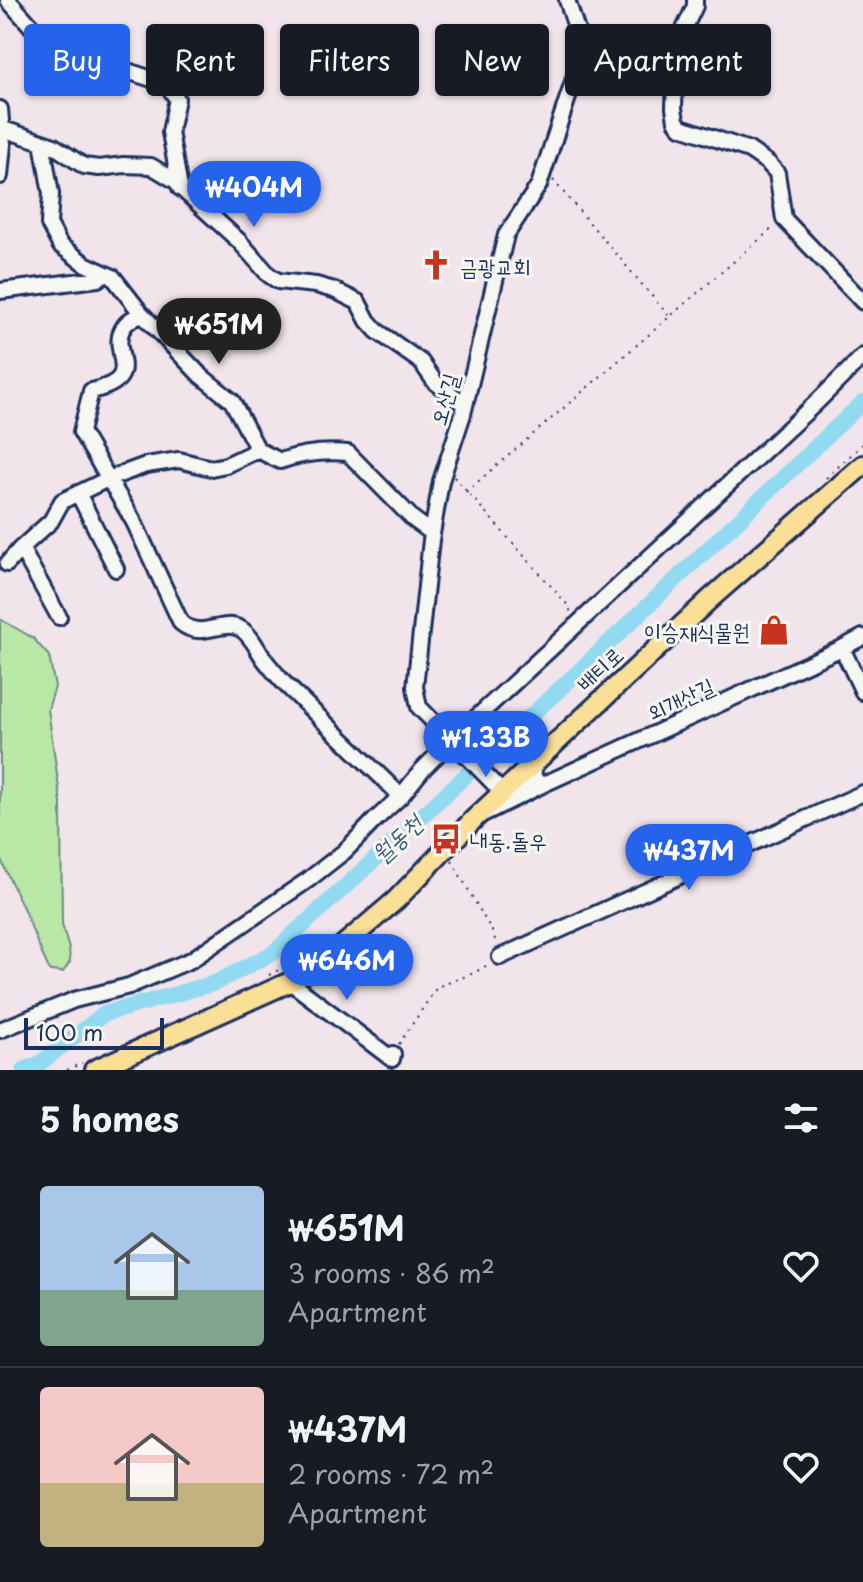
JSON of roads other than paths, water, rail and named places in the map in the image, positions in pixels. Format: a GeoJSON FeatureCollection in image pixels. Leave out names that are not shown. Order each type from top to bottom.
{"type":"FeatureCollection","features":[{"type":"Feature","properties":{"kind":"main road","name":"배티로"},"geometry":{"type":"LineString","coordinates":[[94,1070],[290,982],[334,953],[396,900],[446,850],[502,784],[538,758],[710,599],[863,465]]}},
{"type":"Feature","properties":{"kind":"street"},"geometry":{"type":"LineString","coordinates":[[8,0],[49,46],[82,61],[106,64],[167,84],[177,99],[170,132],[181,188]]}},
{"type":"Feature","properties":{"kind":"street","name":"오산길"},"geometry":{"type":"LineString","coordinates":[[502,784],[419,707],[415,687],[432,533],[441,481],[465,405],[506,235],[539,185],[582,46],[567,0]]}},
{"type":"Feature","properties":{"kind":"street"},"geometry":{"type":"LineString","coordinates":[[695,0],[676,46],[676,121],[681,127],[749,150],[768,163],[777,173],[784,219],[863,302]]}},
{"type":"Feature","properties":{"kind":"street"},"geometry":{"type":"LineString","coordinates":[[0,109],[3,144],[0,176]]}},
{"type":"Feature","properties":{"kind":"street"},"geometry":{"type":"LineString","coordinates":[[1,128],[54,146],[84,166],[151,166],[176,181],[278,281],[316,285],[358,302],[377,331],[421,362],[435,382],[465,405]]}},
{"type":"Feature","properties":{"kind":"street"},"geometry":{"type":"LineString","coordinates":[[42,142],[51,194],[49,224],[60,245],[85,264],[113,277],[141,313],[200,375],[232,401],[258,450],[280,461],[297,455],[348,453],[413,519],[432,533]]}},
{"type":"Feature","properties":{"kind":"street"},"geometry":{"type":"LineString","coordinates":[[0,291],[98,279],[104,273]]}},
{"type":"Feature","properties":{"kind":"street"},"geometry":{"type":"LineString","coordinates":[[141,313],[125,325],[119,340],[124,366],[118,380],[109,387],[91,391],[81,432],[134,522],[181,623],[189,630],[197,631],[231,625],[248,634],[284,683],[401,796]]}},
{"type":"Feature","properties":{"kind":"street"},"geometry":{"type":"LineString","coordinates":[[0,1030],[74,1000],[129,986],[191,960],[308,880],[345,851],[401,796],[422,770],[863,356]]}},
{"type":"Feature","properties":{"kind":"street"},"geometry":{"type":"LineString","coordinates":[[7,564],[51,521],[62,501],[108,479],[146,465],[179,460],[211,468],[226,465],[258,450]]}},
{"type":"Feature","properties":{"kind":"street"},"geometry":{"type":"LineString","coordinates":[[78,493],[116,569]]}},
{"type":"Feature","properties":{"kind":"street"},"geometry":{"type":"LineString","coordinates":[[21,548],[59,617]]}},
{"type":"Feature","properties":{"kind":"street","name":"외개산길"},"geometry":{"type":"LineString","coordinates":[[474,819],[863,637]]}},
{"type":"Feature","properties":{"kind":"street"},"geometry":{"type":"LineString","coordinates":[[842,648],[863,692]]}},
{"type":"Feature","properties":{"kind":"street"},"geometry":{"type":"LineString","coordinates":[[538,758],[533,775],[542,785]]}},
{"type":"Feature","properties":{"kind":"street"},"geometry":{"type":"LineString","coordinates":[[502,784],[529,789],[542,785]]}},
{"type":"Feature","properties":{"kind":"street"},"geometry":{"type":"LineString","coordinates":[[500,957],[863,793]]}},
{"type":"Feature","properties":{"kind":"street"},"geometry":{"type":"LineString","coordinates":[[290,982],[390,1061]]}},
{"type":"Feature","properties":{"kind":"waterway","name":"월동천"},"geometry":{"type":"LineString","coordinates":[[24,1070],[39,1064],[104,1014],[215,983],[273,953],[575,675],[863,402]]}},
{"type":"Feature","properties":{"kind":"place","name":"금광교회"},"geometry":{"type":"Point","coordinates":[436,265]}},
{"type":"Feature","properties":{"kind":"place","name":"이승재식물원"},"geometry":{"type":"Point","coordinates":[774,630]}},
{"type":"Feature","properties":{"kind":"place","name":"내동.돌우"},"geometry":{"type":"Point","coordinates":[446,839]}}]}
